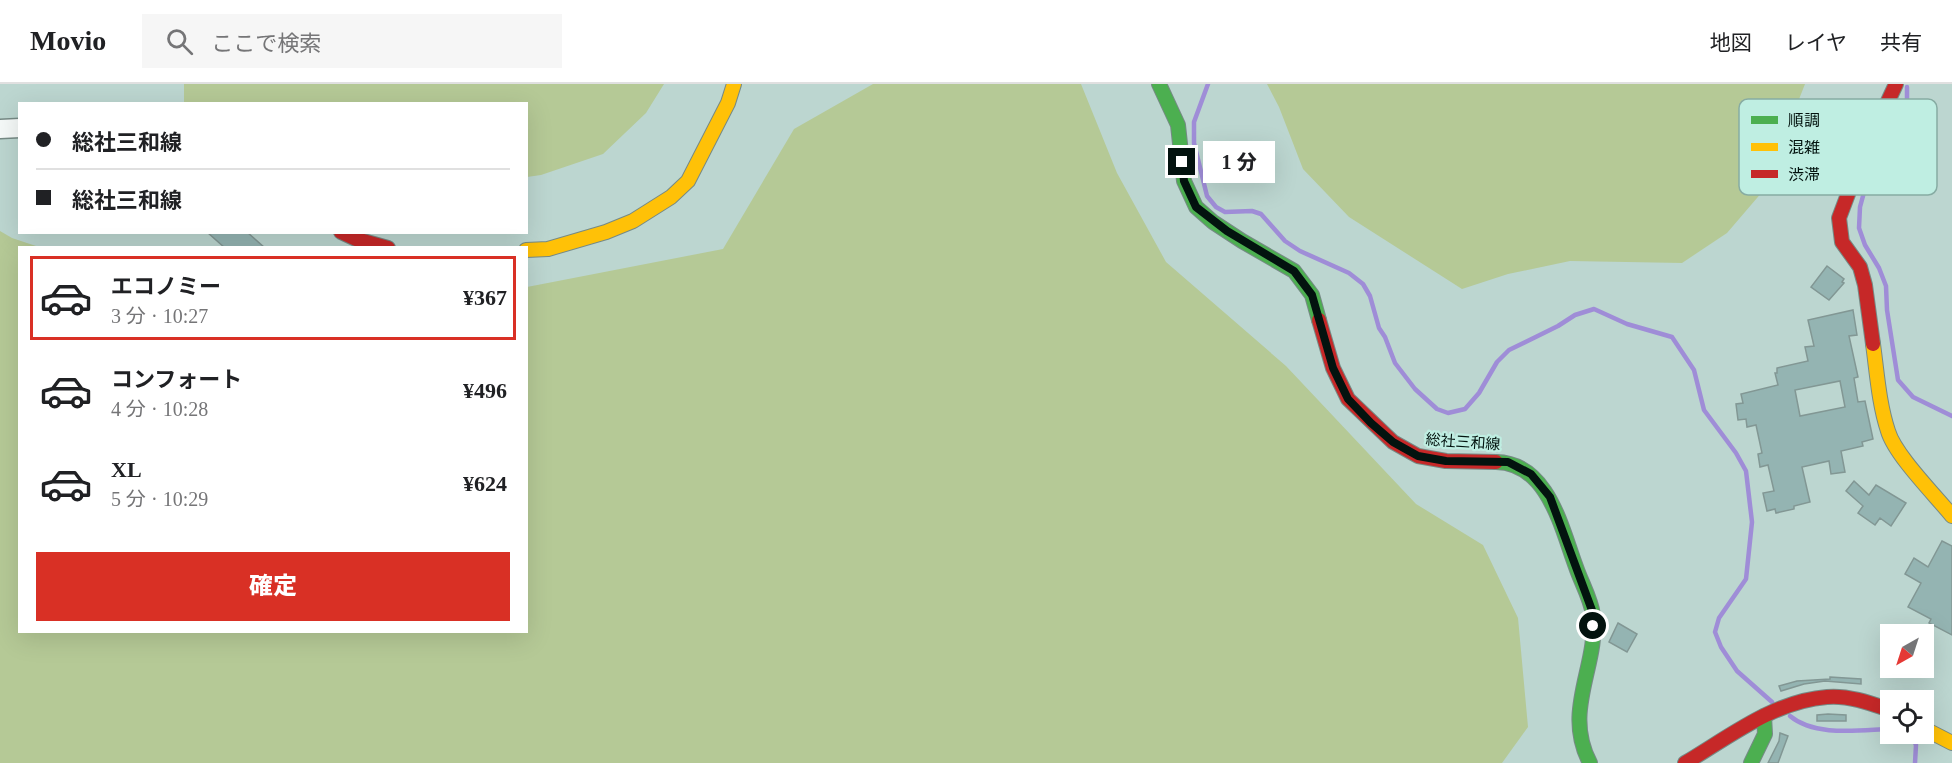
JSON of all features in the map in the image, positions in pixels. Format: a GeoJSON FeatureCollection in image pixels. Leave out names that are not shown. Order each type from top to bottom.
{"type":"FeatureCollection","features":[{"type":"Feature","properties":{"kind":"main road"},"geometry":{"type":"LineString","coordinates":[[528,250],[548,249],[606,232],[633,221],[671,197],[688,181],[728,103],[734,84]]}},
{"type":"Feature","properties":{"kind":"main road","name":"総社三和線"},"geometry":{"type":"LineString","coordinates":[[1159,84],[1178,125],[1184,181],[1196,207],[1213,222],[1242,241],[1294,271],[1312,295],[1333,368],[1348,399],[1393,442],[1418,456],[1446,461],[1508,462],[1531,474],[1550,497],[1593,613],[1593,638],[1581,695],[1579,720],[1582,748],[1590,763]]}},
{"type":"Feature","properties":{"kind":"main road"},"geometry":{"type":"LineString","coordinates":[[1889,99],[1896,84]]}},
{"type":"Feature","properties":{"kind":"main road"},"geometry":{"type":"LineString","coordinates":[[1848,195],[1839,218],[1842,242],[1860,267],[1865,285],[1881,402],[1888,433],[1899,452],[1952,516]]}},
{"type":"Feature","properties":{"kind":"main road"},"geometry":{"type":"LineString","coordinates":[[345,234],[381,246]]}},
{"type":"Feature","properties":{"kind":"main road"},"geometry":{"type":"LineString","coordinates":[[1685,763],[1790,704],[1828,697],[1859,701],[1880,707]]}},
{"type":"Feature","properties":{"kind":"main road"},"geometry":{"type":"LineString","coordinates":[[1751,763],[1765,734],[1767,715]]}},
{"type":"Feature","properties":{"kind":"main road"},"geometry":{"type":"LineString","coordinates":[[1934,734],[1952,743]]}},
{"type":"Feature","properties":{"kind":"street"},"geometry":{"type":"LineString","coordinates":[[0,129],[18,128]]}},
{"type":"Feature","properties":{"kind":"green space"},"geometry":{"type":"Polygon","coordinates":[[[184,84],[664,84],[646,113],[603,154],[541,175],[528,177],[528,102],[184,102],[184,84]]]}},
{"type":"Feature","properties":{"kind":"green space"},"geometry":{"type":"Polygon","coordinates":[[[873,84],[1081,84],[1117,173],[1166,262],[1286,366],[1416,504],[1483,545],[1518,618],[1528,727],[1502,763],[0,763],[0,231],[12,238],[36,246],[18,246],[18,633],[528,633],[528,287],[723,249],[794,129],[873,84]]]}},
{"type":"Feature","properties":{"kind":"green space"},"geometry":{"type":"Polygon","coordinates":[[[1267,84],[1805,84],[1799,99],[1739,99],[1739,195],[1760,195],[1727,233],[1682,263],[1570,261],[1508,274],[1462,289],[1349,217],[1303,169],[1279,107],[1267,84]]]}},
{"type":"Feature","properties":{"kind":"building"},"geometry":{"type":"Polygon","coordinates":[[[209,234],[249,234],[263,246],[223,246],[209,234]]]}},
{"type":"Feature","properties":{"kind":"building"},"geometry":{"type":"Polygon","coordinates":[[[1827,266],[1844,279],[1842,282],[1844,283],[1829,300],[1811,287],[1827,266]]]}},
{"type":"Feature","properties":{"kind":"building"},"geometry":{"type":"Polygon","coordinates":[[[1853,310],[1857,335],[1849,336],[1858,377],[1854,378],[1858,402],[1865,401],[1873,439],[1862,442],[1863,446],[1841,451],[1845,472],[1831,474],[1829,461],[1802,467],[1810,502],[1776,513],[1775,509],[1767,511],[1763,493],[1774,491],[1768,465],[1760,467],[1758,454],[1762,453],[1756,425],[1747,427],[1746,419],[1738,420],[1736,404],[1743,403],[1741,394],[1778,385],[1775,373],[1777,373],[1777,368],[1808,361],[1805,347],[1814,346],[1808,320],[1853,310]],[[1840,381],[1795,390],[1800,416],[1845,407],[1840,381]]]}},
{"type":"Feature","properties":{"kind":"building"},"geometry":{"type":"Polygon","coordinates":[[[1854,481],[1869,495],[1876,485],[1906,503],[1891,526],[1880,518],[1875,525],[1858,513],[1863,506],[1846,491],[1854,481]]]}},
{"type":"Feature","properties":{"kind":"building"},"geometry":{"type":"Polygon","coordinates":[[[1942,541],[1952,546],[1952,635],[1929,623],[1931,619],[1908,607],[1921,583],[1905,574],[1914,558],[1928,567],[1942,541]]]}},
{"type":"Feature","properties":{"kind":"building"},"geometry":{"type":"Polygon","coordinates":[[[1618,623],[1637,634],[1627,652],[1609,642],[1618,623]]]}},
{"type":"Feature","properties":{"kind":"building"},"geometry":{"type":"Polygon","coordinates":[[[1830,677],[1861,679],[1861,684],[1825,681],[1781,691],[1779,686],[1797,681],[1830,679],[1830,677]]]}},
{"type":"Feature","properties":{"kind":"building"},"geometry":{"type":"Polygon","coordinates":[[[1817,715],[1846,715],[1846,721],[1817,721],[1817,715]]]}},
{"type":"Feature","properties":{"kind":"building"},"geometry":{"type":"Polygon","coordinates":[[[1780,733],[1788,736],[1778,763],[1768,763],[1779,741],[1780,733]]]}},
{"type":"Feature","properties":{"kind":"waterway"},"geometry":{"type":"LineString","coordinates":[[1208,84],[1194,122],[1194,143],[1207,196],[1216,207],[1225,212],[1252,211],[1261,214],[1285,241],[1300,251],[1349,273],[1363,284],[1370,296],[1379,328],[1395,363],[1415,389],[1437,409],[1448,413],[1465,409],[1479,393],[1497,362],[1509,350],[1575,315],[1594,309],[1627,324],[1672,337],[1694,370],[1704,410],[1736,453],[1746,471],[1752,522],[1746,579],[1719,618],[1715,632],[1721,647],[1737,671],[1772,702]]}},
{"type":"Feature","properties":{"kind":"waterway"},"geometry":{"type":"LineString","coordinates":[[1907,87],[1907,99]]}},
{"type":"Feature","properties":{"kind":"waterway"},"geometry":{"type":"LineString","coordinates":[[1863,195],[1859,228],[1886,286],[1887,310],[1898,380],[1913,397],[1952,416]]}},
{"type":"Feature","properties":{"kind":"waterway"},"geometry":{"type":"LineString","coordinates":[[1790,716],[1800,723],[1824,730],[1880,730]]}},
{"type":"Feature","properties":{"kind":"waterway"},"geometry":{"type":"LineString","coordinates":[[1915,763],[1916,744]]}},
{"type":"Feature","properties":{"kind":"traffic: fast"},"geometry":{"type":"LineString","coordinates":[[1159,84],[1178,125],[1184,181],[1196,207],[1213,222],[1242,241],[1294,271],[1312,295],[1319,320]]}},
{"type":"Feature","properties":{"kind":"traffic: fast"},"geometry":{"type":"LineString","coordinates":[[1496,462],[1514,465],[1528,473],[1540,485],[1558,516],[1590,603],[1593,615],[1593,634],[1580,706],[1582,744],[1590,763]]}},
{"type":"Feature","properties":{"kind":"traffic: fast"},"geometry":{"type":"LineString","coordinates":[[1751,763],[1765,734],[1764,716]]}},
{"type":"Feature","properties":{"kind":"traffic: slow"},"geometry":{"type":"LineString","coordinates":[[528,250],[548,249],[606,232],[633,221],[671,197],[688,181],[728,103],[734,84]]}},
{"type":"Feature","properties":{"kind":"traffic: slow"},"geometry":{"type":"LineString","coordinates":[[1873,344],[1882,410],[1892,441],[1907,463],[1952,516]]}},
{"type":"Feature","properties":{"kind":"traffic: slow"},"geometry":{"type":"LineString","coordinates":[[1934,734],[1952,743]]}},
{"type":"Feature","properties":{"kind":"traffic: jam"},"geometry":{"type":"LineString","coordinates":[[1889,99],[1896,84]]}},
{"type":"Feature","properties":{"kind":"traffic: jam"},"geometry":{"type":"LineString","coordinates":[[1848,195],[1839,218],[1842,242],[1860,267],[1865,285],[1873,344]]}},
{"type":"Feature","properties":{"kind":"traffic: jam"},"geometry":{"type":"LineString","coordinates":[[345,234],[381,246]]}},
{"type":"Feature","properties":{"kind":"traffic: jam"},"geometry":{"type":"LineString","coordinates":[[1319,320],[1333,368],[1348,399],[1393,442],[1418,456],[1446,461],[1496,462]]}},
{"type":"Feature","properties":{"kind":"traffic: jam"},"geometry":{"type":"LineString","coordinates":[[1685,763],[1735,732],[1789,705],[1827,697],[1843,697],[1880,707]]}},
{"type":"Feature","properties":{"kind":"route"},"geometry":{"type":"LineString","coordinates":[[1182,162],[1184,181],[1196,207],[1213,222],[1242,241],[1294,271],[1312,295],[1333,368],[1348,399],[1371,423],[1393,442],[1418,456],[1446,461],[1508,462],[1531,474],[1550,497],[1593,613],[1593,626]]}}]}
